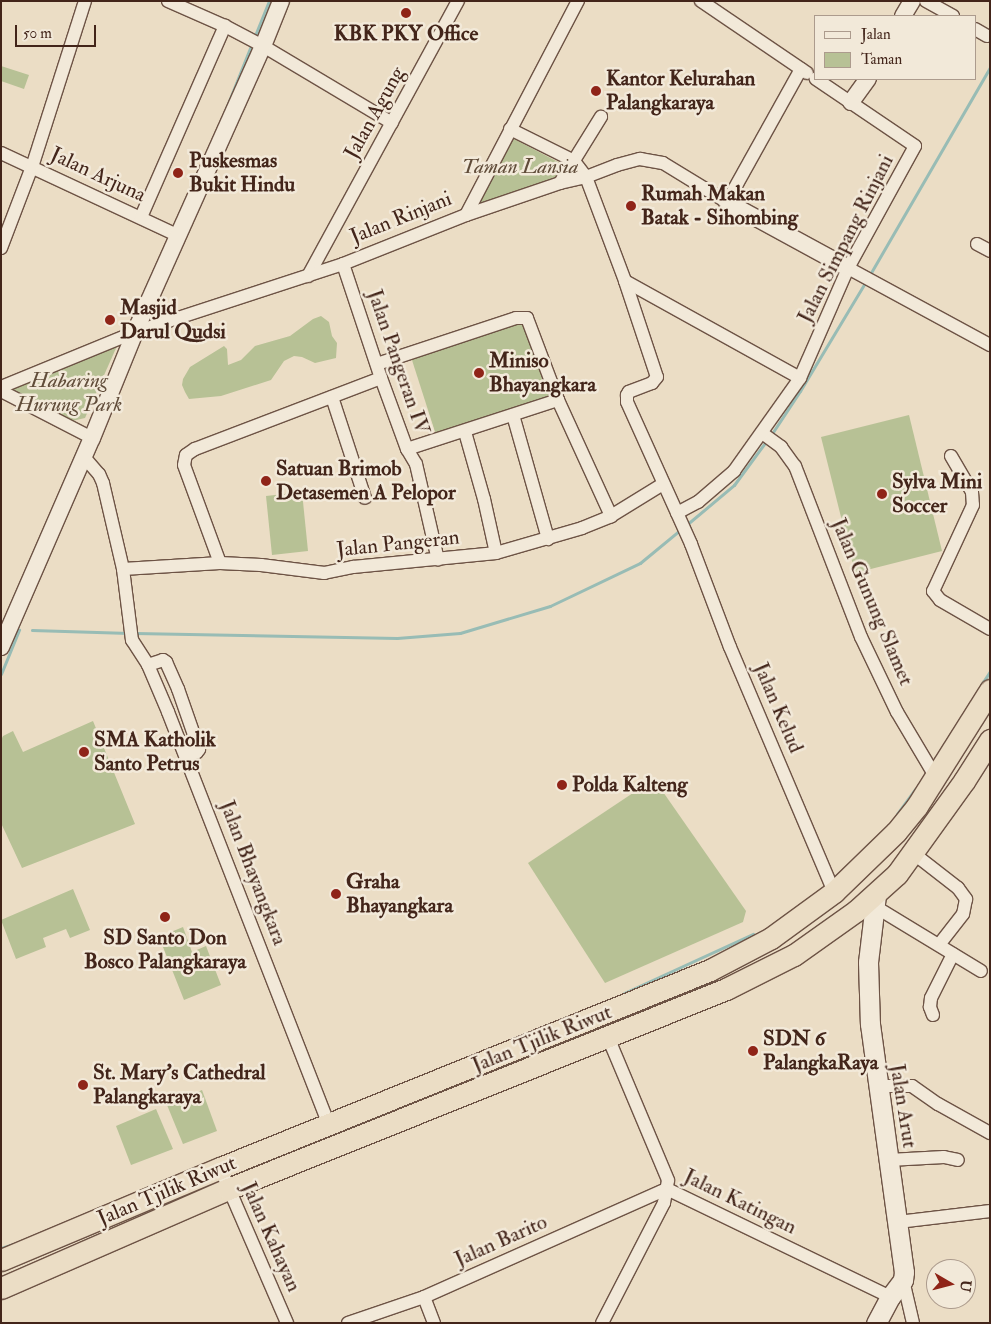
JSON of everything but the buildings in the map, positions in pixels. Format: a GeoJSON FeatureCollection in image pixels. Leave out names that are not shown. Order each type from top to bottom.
{"type":"FeatureCollection","features":[{"type":"Feature","properties":{"kind":"highway","name":"Jalan Tjilik Riwut"},"geometry":{"type":"LineString","coordinates":[[1,1260],[220,1168],[710,970],[772,938],[834,892],[901,826],[917,806],[990,690]]}},
{"type":"Feature","properties":{"kind":"highway","name":"Jalan Tjilik Riwut"},"geometry":{"type":"LineString","coordinates":[[1,1288],[228,1189],[360,1138],[755,976],[794,955],[875,901],[913,853],[990,740]]}},
{"type":"Feature","properties":{"kind":"highway"},"geometry":{"type":"LineString","coordinates":[[860,867],[868,877],[875,901]]}},
{"type":"Feature","properties":{"kind":"highway"},"geometry":{"type":"LineString","coordinates":[[805,915],[822,937]]}},
{"type":"Feature","properties":{"kind":"highway"},"geometry":{"type":"LineString","coordinates":[[350,1117],[360,1138]]}},
{"type":"Feature","properties":{"kind":"main road","name":"Jalan Arut"},"geometry":{"type":"LineString","coordinates":[[875,901],[868,962],[870,1024],[877,1086],[898,1222],[903,1263],[902,1280]]}},
{"type":"Feature","properties":{"kind":"main road"},"geometry":{"type":"LineString","coordinates":[[876,1323],[902,1280]]}},
{"type":"Feature","properties":{"kind":"street"},"geometry":{"type":"LineString","coordinates":[[1,248],[32,168],[86,1]]}},
{"type":"Feature","properties":{"kind":"street"},"geometry":{"type":"LineString","coordinates":[[168,1],[225,26],[263,46],[392,124]]}},
{"type":"Feature","properties":{"kind":"street"},"geometry":{"type":"LineString","coordinates":[[1,647],[6,624],[92,438],[135,332],[263,46],[281,1]]}},
{"type":"Feature","properties":{"kind":"street","name":"Jalan Agung"},"geometry":{"type":"LineString","coordinates":[[308,276],[458,1]]}},
{"type":"Feature","properties":{"kind":"street"},"geometry":{"type":"LineString","coordinates":[[466,214],[578,1]]}},
{"type":"Feature","properties":{"kind":"street"},"geometry":{"type":"LineString","coordinates":[[701,1],[814,77]]}},
{"type":"Feature","properties":{"kind":"street"},"geometry":{"type":"LineString","coordinates":[[904,15],[912,1]]}},
{"type":"Feature","properties":{"kind":"street"},"geometry":{"type":"LineString","coordinates":[[926,1],[951,15]]}},
{"type":"Feature","properties":{"kind":"street"},"geometry":{"type":"LineString","coordinates":[[141,217],[225,26]]}},
{"type":"Feature","properties":{"kind":"street"},"geometry":{"type":"LineString","coordinates":[[976,30],[987,36]]}},
{"type":"Feature","properties":{"kind":"street"},"geometry":{"type":"LineString","coordinates":[[727,202],[801,69]]}},
{"type":"Feature","properties":{"kind":"street"},"geometry":{"type":"LineString","coordinates":[[818,80],[851,102],[867,80]]}},
{"type":"Feature","properties":{"kind":"street","name":"Jalan Simpang Rinjani"},"geometry":{"type":"LineString","coordinates":[[680,518],[716,488],[768,437],[800,378],[915,146],[851,102]]}},
{"type":"Feature","properties":{"kind":"street"},"geometry":{"type":"LineString","coordinates":[[560,183],[601,117]]}},
{"type":"Feature","properties":{"kind":"street"},"geometry":{"type":"LineString","coordinates":[[510,129],[574,161],[586,177],[625,281],[657,377],[652,383],[629,392],[626,395],[627,402],[680,518]]}},
{"type":"Feature","properties":{"kind":"street","name":"Jalan Arjuna"},"geometry":{"type":"LineString","coordinates":[[1,153],[177,235]]}},
{"type":"Feature","properties":{"kind":"street","name":"Jalan Rinjani"},"geometry":{"type":"LineString","coordinates":[[1,387],[135,332],[343,264],[466,214],[640,159],[648,159],[668,166],[727,202],[854,271]]}},
{"type":"Feature","properties":{"kind":"street"},"geometry":{"type":"LineString","coordinates":[[977,244],[990,251]]}},
{"type":"Feature","properties":{"kind":"street","name":"Jalan Pangeran IV"},"geometry":{"type":"LineString","coordinates":[[343,264],[381,378],[408,449],[416,464],[438,560]]}},
{"type":"Feature","properties":{"kind":"street"},"geometry":{"type":"LineString","coordinates":[[854,271],[990,345]]}},
{"type":"Feature","properties":{"kind":"street"},"geometry":{"type":"LineString","coordinates":[[625,281],[800,378]]}},
{"type":"Feature","properties":{"kind":"street"},"geometry":{"type":"LineString","coordinates":[[377,364],[522,317],[530,322],[558,400],[611,516]]}},
{"type":"Feature","properties":{"kind":"street"},"geometry":{"type":"LineString","coordinates":[[220,564],[184,466],[186,455],[195,449],[381,378]]}},
{"type":"Feature","properties":{"kind":"street"},"geometry":{"type":"LineString","coordinates":[[1,391],[92,438]]}},
{"type":"Feature","properties":{"kind":"street"},"geometry":{"type":"LineString","coordinates":[[332,397],[365,498]]}},
{"type":"Feature","properties":{"kind":"street"},"geometry":{"type":"LineString","coordinates":[[408,449],[465,432],[558,400]]}},
{"type":"Feature","properties":{"kind":"street"},"geometry":{"type":"LineString","coordinates":[[514,415],[548,539]]}},
{"type":"Feature","properties":{"kind":"street"},"geometry":{"type":"LineString","coordinates":[[465,432],[484,499],[496,553]]}},
{"type":"Feature","properties":{"kind":"street","name":"Jalan Gunung Slamet"},"geometry":{"type":"LineString","coordinates":[[768,437],[795,466],[861,638],[897,712],[935,776]]}},
{"type":"Feature","properties":{"kind":"street"},"geometry":{"type":"LineString","coordinates":[[84,456],[104,483],[124,569]]}},
{"type":"Feature","properties":{"kind":"street"},"geometry":{"type":"LineString","coordinates":[[951,456],[972,492],[972,505],[934,590],[940,600],[990,629]]}},
{"type":"Feature","properties":{"kind":"street","name":"Jalan Pangeran"},"geometry":{"type":"LineString","coordinates":[[124,569],[220,564],[261,565],[324,573],[353,567],[496,553],[582,528],[611,516],[663,484]]}},
{"type":"Feature","properties":{"kind":"street","name":"Jalan Kelud"},"geometry":{"type":"LineString","coordinates":[[680,518],[730,646],[834,892]]}},
{"type":"Feature","properties":{"kind":"street","name":"Jalan Bhayangkara"},"geometry":{"type":"LineString","coordinates":[[124,569],[128,623],[132,640],[148,664],[186,756],[329,1125]]}},
{"type":"Feature","properties":{"kind":"street"},"geometry":{"type":"LineString","coordinates":[[148,664],[163,660],[166,662],[178,689],[199,749],[197,752],[186,756]]}},
{"type":"Feature","properties":{"kind":"street"},"geometry":{"type":"LineString","coordinates":[[913,853],[958,888],[966,899],[963,914],[939,945]]}},
{"type":"Feature","properties":{"kind":"street"},"geometry":{"type":"LineString","coordinates":[[875,901],[981,971]]}},
{"type":"Feature","properties":{"kind":"street"},"geometry":{"type":"LineString","coordinates":[[933,1014],[930,1007],[931,998],[953,954]]}},
{"type":"Feature","properties":{"kind":"street","name":"Jalan Katingan"},"geometry":{"type":"LineString","coordinates":[[608,1036],[666,1170],[667,1189],[890,1297]]}},
{"type":"Feature","properties":{"kind":"street"},"geometry":{"type":"LineString","coordinates":[[877,1086],[912,1086],[938,1104],[990,1133]]}},
{"type":"Feature","properties":{"kind":"street"},"geometry":{"type":"LineString","coordinates":[[889,1160],[944,1157],[958,1160]]}},
{"type":"Feature","properties":{"kind":"street","name":"Jalan Kahayan"},"geometry":{"type":"LineString","coordinates":[[220,1168],[287,1323]]}},
{"type":"Feature","properties":{"kind":"street"},"geometry":{"type":"LineString","coordinates":[[602,1323],[664,1203],[667,1189]]}},
{"type":"Feature","properties":{"kind":"street","name":"Jalan Barito"},"geometry":{"type":"LineString","coordinates":[[348,1323],[424,1297],[667,1189]]}},
{"type":"Feature","properties":{"kind":"street"},"geometry":{"type":"LineString","coordinates":[[898,1222],[990,1211]]}},
{"type":"Feature","properties":{"kind":"street","name":"Jalan Arut"},"geometry":{"type":"LineString","coordinates":[[902,1280],[913,1323]]}},
{"type":"Feature","properties":{"kind":"street"},"geometry":{"type":"LineString","coordinates":[[424,1297],[434,1323]]}},
{"type":"Feature","properties":{"kind":"green space"},"geometry":{"type":"Polygon","coordinates":[[[1,66],[29,75],[24,89],[1,81],[1,66]]]}},
{"type":"Feature","properties":{"kind":"green space","name":"Taman Lansia"},"geometry":{"type":"Polygon","coordinates":[[[514,139],[562,164],[563,167],[558,178],[480,203],[478,198],[509,140],[514,139]]]}},
{"type":"Feature","properties":{"kind":"green space"},"geometry":{"type":"Polygon","coordinates":[[[321,316],[329,322],[332,336],[337,343],[336,358],[315,363],[302,357],[294,356],[284,361],[271,380],[221,396],[189,399],[182,385],[183,379],[190,367],[224,346],[227,349],[228,365],[241,360],[255,346],[290,336],[313,319],[321,316]]]}},
{"type":"Feature","properties":{"kind":"green space","name":"Miniso Bhayangkara"},"geometry":{"type":"Polygon","coordinates":[[[524,319],[550,398],[436,435],[411,357],[524,319]]]}},
{"type":"Feature","properties":{"kind":"green space","name":"Habaring Hurung Park"},"geometry":{"type":"Polygon","coordinates":[[[117,346],[85,418],[72,421],[10,390],[117,346]]]}},
{"type":"Feature","properties":{"kind":"green space","name":"Sylva Mini Soccer"},"geometry":{"type":"Polygon","coordinates":[[[909,415],[942,551],[855,573],[821,437],[909,415]]]}},
{"type":"Feature","properties":{"kind":"green space"},"geometry":{"type":"Polygon","coordinates":[[[302,492],[308,551],[272,555],[266,496],[302,492]]]}},
{"type":"Feature","properties":{"kind":"green space"},"geometry":{"type":"Polygon","coordinates":[[[93,721],[135,824],[22,868],[1,823],[1,740],[3,736],[13,731],[23,752],[93,721]]]}},
{"type":"Feature","properties":{"kind":"green space"},"geometry":{"type":"Polygon","coordinates":[[[654,779],[746,911],[743,922],[605,983],[528,863],[654,779]]]}},
{"type":"Feature","properties":{"kind":"green space"},"geometry":{"type":"Polygon","coordinates":[[[73,889],[90,930],[70,938],[66,929],[43,938],[46,947],[16,959],[1,920],[73,889]]]}},
{"type":"Feature","properties":{"kind":"green space"},"geometry":{"type":"Polygon","coordinates":[[[183,927],[192,952],[206,946],[221,985],[184,1000],[159,937],[183,927]]]}},
{"type":"Feature","properties":{"kind":"green space"},"geometry":{"type":"Polygon","coordinates":[[[202,1090],[217,1131],[183,1144],[167,1105],[202,1090]]]}},
{"type":"Feature","properties":{"kind":"green space"},"geometry":{"type":"Polygon","coordinates":[[[156,1109],[173,1149],[131,1165],[116,1126],[156,1109]]]}},
{"type":"Feature","properties":{"kind":"waterway"},"geometry":{"type":"LineString","coordinates":[[254,38],[269,1]]}},
{"type":"Feature","properties":{"kind":"waterway"},"geometry":{"type":"LineString","coordinates":[[219,126],[252,43]]}},
{"type":"Feature","properties":{"kind":"waterway"},"geometry":{"type":"LineString","coordinates":[[869,276],[990,67]]}},
{"type":"Feature","properties":{"kind":"waterway"},"geometry":{"type":"LineString","coordinates":[[771,435],[800,391],[866,281]]}},
{"type":"Feature","properties":{"kind":"waterway"},"geometry":{"type":"LineString","coordinates":[[69,470],[84,436]]}},
{"type":"Feature","properties":{"kind":"waterway"},"geometry":{"type":"LineString","coordinates":[[685,526],[734,485],[767,440]]}},
{"type":"Feature","properties":{"kind":"waterway"},"geometry":{"type":"LineString","coordinates":[[135,633],[397,638],[460,633],[550,606],[640,563],[680,530]]}},
{"type":"Feature","properties":{"kind":"waterway"},"geometry":{"type":"LineString","coordinates":[[1,674],[19,630]]}},
{"type":"Feature","properties":{"kind":"waterway"},"geometry":{"type":"LineString","coordinates":[[32,630],[129,633]]}},
{"type":"Feature","properties":{"kind":"waterway"},"geometry":{"type":"LineString","coordinates":[[981,685],[990,671]]}},
{"type":"Feature","properties":{"kind":"waterway"},"geometry":{"type":"LineString","coordinates":[[897,814],[915,789]]}},
{"type":"Feature","properties":{"kind":"waterway"},"geometry":{"type":"LineString","coordinates":[[624,993],[753,934]]}},
{"type":"Feature","properties":{"kind":"waterway"},"geometry":{"type":"LineString","coordinates":[[1,1248],[13,1244]]}},
{"type":"Feature","properties":{"kind":"place","name":"KBK PKY Office"},"geometry":{"type":"Point","coordinates":[406,13]}},
{"type":"Feature","properties":{"kind":"place","name":"Kantor Kelurahan Palangkaraya"},"geometry":{"type":"Point","coordinates":[596,91]}},
{"type":"Feature","properties":{"kind":"place","name":"Puskesmas Bukit Hindu"},"geometry":{"type":"Point","coordinates":[178,173]}},
{"type":"Feature","properties":{"kind":"place","name":"Rumah Makan Batak - Sihombing"},"geometry":{"type":"Point","coordinates":[631,206]}},
{"type":"Feature","properties":{"kind":"place","name":"Masjid Darul Qudsi"},"geometry":{"type":"Point","coordinates":[110,320]}},
{"type":"Feature","properties":{"kind":"place","name":"Miniso Bhayangkara"},"geometry":{"type":"Point","coordinates":[479,373]}},
{"type":"Feature","properties":{"kind":"place","name":"Satuan Brimob Detasemen A Pelopor"},"geometry":{"type":"Point","coordinates":[266,481]}},
{"type":"Feature","properties":{"kind":"place","name":"Sylva Mini Soccer"},"geometry":{"type":"Point","coordinates":[882,494]}},
{"type":"Feature","properties":{"kind":"place","name":"SMA Katholik Santo Petrus"},"geometry":{"type":"Point","coordinates":[84,752]}},
{"type":"Feature","properties":{"kind":"place","name":"Polda Kalteng"},"geometry":{"type":"Point","coordinates":[562,785]}},
{"type":"Feature","properties":{"kind":"place","name":"Graha Bhayangkara"},"geometry":{"type":"Point","coordinates":[336,894]}},
{"type":"Feature","properties":{"kind":"place","name":"SD Santo Don Bosco Palangkaraya"},"geometry":{"type":"Point","coordinates":[165,917]}},
{"type":"Feature","properties":{"kind":"place","name":"SDN 6 PalangkaRaya"},"geometry":{"type":"Point","coordinates":[753,1051]}},
{"type":"Feature","properties":{"kind":"place","name":"St. Mary's Cathedral Palangkaraya"},"geometry":{"type":"Point","coordinates":[83,1085]}}]}
